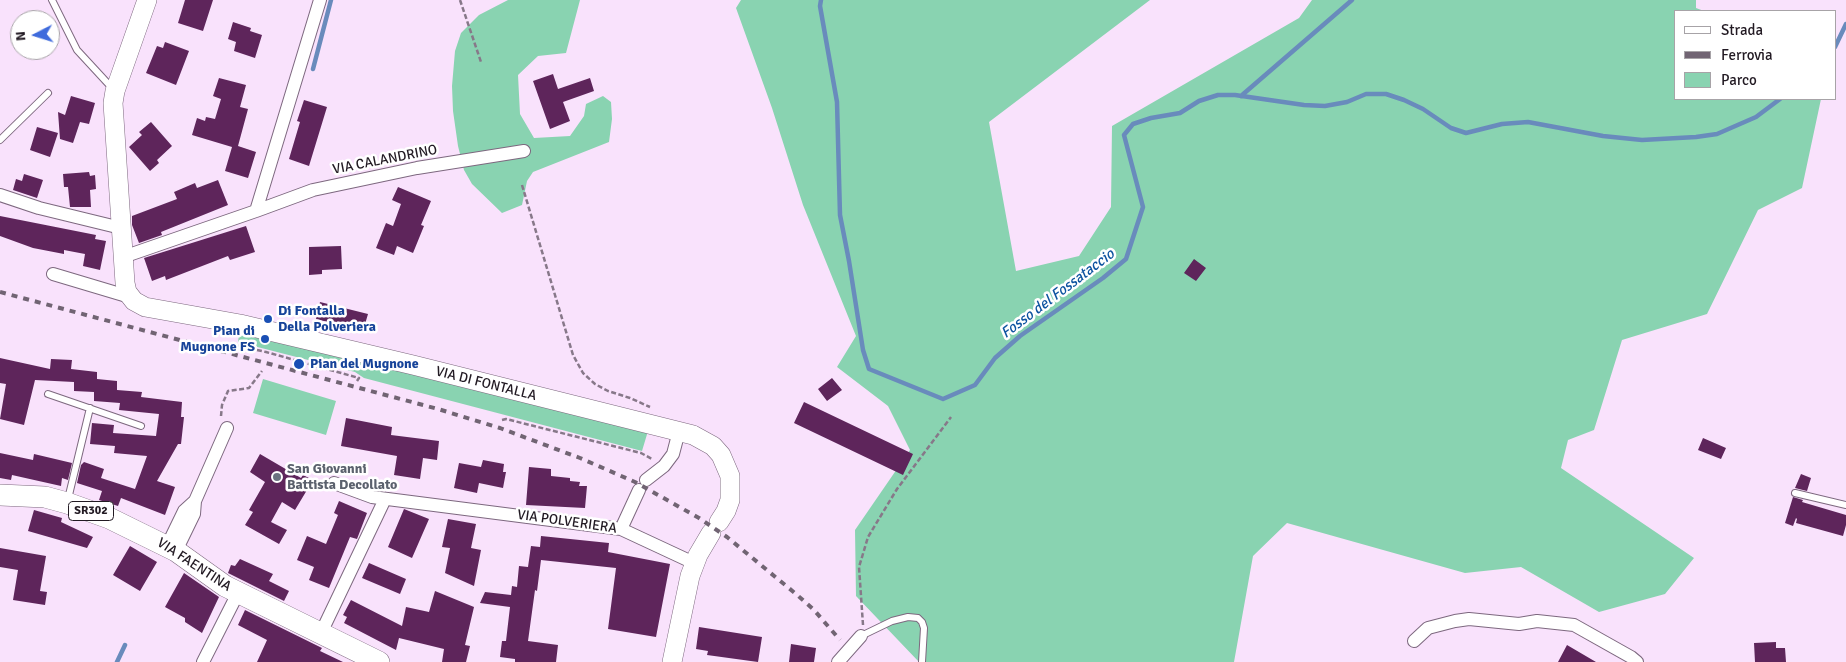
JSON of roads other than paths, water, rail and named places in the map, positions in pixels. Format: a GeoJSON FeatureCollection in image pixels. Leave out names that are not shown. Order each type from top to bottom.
{"type":"FeatureCollection","features":[{"type":"Feature","properties":{"kind":"main road","name":"VIA FAENTINA"},"geometry":{"type":"LineString","coordinates":[[0,495],[44,497],[109,518],[171,548],[220,583],[238,593],[379,662]]}},
{"type":"Feature","properties":{"kind":"street"},"geometry":{"type":"LineString","coordinates":[[130,297],[125,283],[113,117],[115,91],[147,0]]}},
{"type":"Feature","properties":{"kind":"street"},"geometry":{"type":"LineString","coordinates":[[256,211],[320,0]]}},
{"type":"Feature","properties":{"kind":"street","name":"VIA CALANDRINO"},"geometry":{"type":"LineString","coordinates":[[123,257],[313,190],[417,168],[524,151]]}},
{"type":"Feature","properties":{"kind":"street"},"geometry":{"type":"LineString","coordinates":[[0,195],[38,208],[121,228]]}},
{"type":"Feature","properties":{"kind":"street"},"geometry":{"type":"LineString","coordinates":[[53,274],[130,297]]}},
{"type":"Feature","properties":{"kind":"street","name":"VIA DI FONTALLA"},"geometry":{"type":"LineString","coordinates":[[130,297],[144,307],[240,324],[393,360],[698,437],[713,446],[721,455],[727,466],[731,489],[726,511],[694,564]]}},
{"type":"Feature","properties":{"kind":"street"},"geometry":{"type":"LineString","coordinates":[[171,548],[194,514],[194,501],[227,428]]}},
{"type":"Feature","properties":{"kind":"street"},"geometry":{"type":"LineString","coordinates":[[621,529],[643,485],[664,466],[673,454],[679,431]]}},
{"type":"Feature","properties":{"kind":"street","name":"VIA POLVERIERA"},"geometry":{"type":"LineString","coordinates":[[334,483],[372,497],[621,529],[694,564]]}},
{"type":"Feature","properties":{"kind":"street"},"geometry":{"type":"LineString","coordinates":[[321,633],[385,499]]}},
{"type":"Feature","properties":{"kind":"street"},"geometry":{"type":"LineString","coordinates":[[672,662],[686,591],[694,564]]}},
{"type":"Feature","properties":{"kind":"street"},"geometry":{"type":"LineString","coordinates":[[203,662],[238,593]]}},
{"type":"Feature","properties":{"kind":"street"},"geometry":{"type":"LineString","coordinates":[[1414,641],[1428,628],[1455,621],[1469,619],[1519,624],[1537,621],[1574,625],[1637,662]]}},
{"type":"Feature","properties":{"kind":"street"},"geometry":{"type":"LineString","coordinates":[[838,662],[861,636]]}},
{"type":"Feature","properties":{"kind":"lane"},"geometry":{"type":"LineString","coordinates":[[52,0],[77,50],[115,91]]}},
{"type":"Feature","properties":{"kind":"lane"},"geometry":{"type":"LineString","coordinates":[[0,140],[48,93]]}},
{"type":"Feature","properties":{"kind":"lane"},"geometry":{"type":"LineString","coordinates":[[48,394],[141,426]]}},
{"type":"Feature","properties":{"kind":"lane"},"geometry":{"type":"LineString","coordinates":[[67,503],[90,408]]}},
{"type":"Feature","properties":{"kind":"lane"},"geometry":{"type":"LineString","coordinates":[[1795,493],[1846,505]]}},
{"type":"Feature","properties":{"kind":"lane"},"geometry":{"type":"LineString","coordinates":[[861,636],[892,621],[908,617],[918,618],[924,628],[922,662]]}},
{"type":"Feature","properties":{"kind":"waterway"},"geometry":{"type":"LineString","coordinates":[[313,69],[331,0]]}},
{"type":"Feature","properties":{"kind":"waterway","name":"Fosso del Fossataccio"},"geometry":{"type":"LineString","coordinates":[[821,0],[820,6],[837,102],[840,215],[863,350],[869,369],[943,399],[975,385],[995,358],[1020,336],[1103,278],[1126,259],[1143,207],[1124,135],[1133,124],[1151,118],[1180,113],[1199,101],[1218,95],[1235,95],[1304,105],[1325,106],[1347,102],[1366,94],[1386,94],[1423,109],[1451,128],[1466,133],[1502,124],[1528,122],[1603,136],[1642,140],[1717,134],[1756,117],[1779,100]]}},
{"type":"Feature","properties":{"kind":"waterway"},"geometry":{"type":"LineString","coordinates":[[1241,96],[1352,0]]}},
{"type":"Feature","properties":{"kind":"waterway","name":"Fosso del Fossataccio"},"geometry":{"type":"LineString","coordinates":[[1836,45],[1846,24]]}},
{"type":"Feature","properties":{"kind":"waterway"},"geometry":{"type":"LineString","coordinates":[[117,662],[125,645]]}},
{"type":"Feature","properties":{"kind":"railway"},"geometry":{"type":"LineString","coordinates":[[0,292],[438,409],[500,428],[580,458],[635,482],[699,518],[727,537],[814,610],[840,640]]}},
{"type":"Feature","properties":{"kind":"place","name":"Di Fontalla Della Polveriera"},"geometry":{"type":"Point","coordinates":[268,319]}},
{"type":"Feature","properties":{"kind":"place","name":"Pian di Mugnone FS"},"geometry":{"type":"Point","coordinates":[265,339]}},
{"type":"Feature","properties":{"kind":"place","name":"Pian del Mugnone"},"geometry":{"type":"Point","coordinates":[299,364]}},
{"type":"Feature","properties":{"kind":"place","name":"San Giovanni Battista Decollato"},"geometry":{"type":"Point","coordinates":[277,477]}}]}
